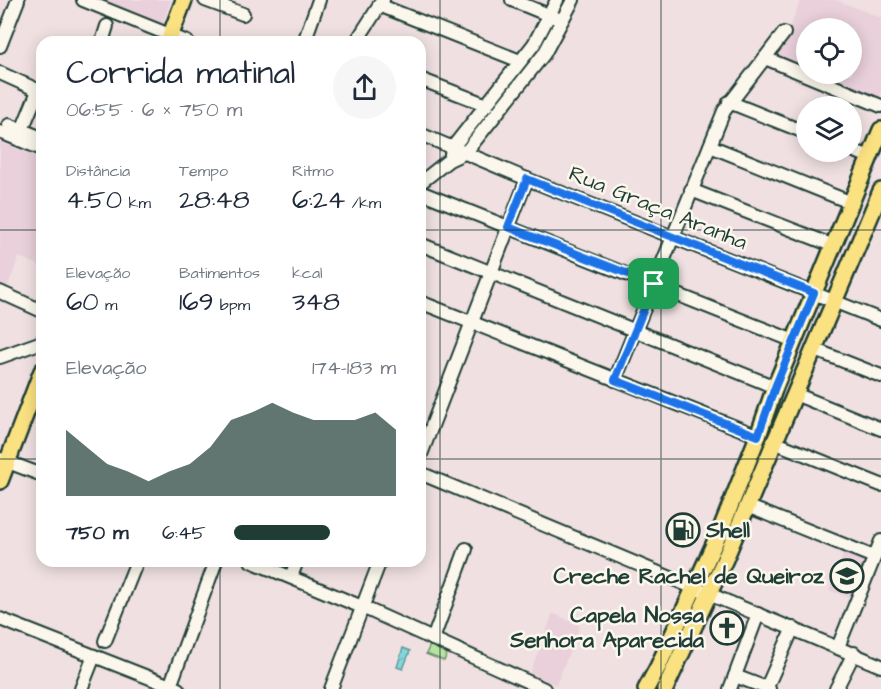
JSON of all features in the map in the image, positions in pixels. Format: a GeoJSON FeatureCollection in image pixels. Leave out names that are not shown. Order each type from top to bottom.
{"type":"FeatureCollection","features":[{"type":"Feature","properties":{"kind":"main road"},"geometry":{"type":"LineString","coordinates":[[170,36],[184,0]]}},
{"type":"Feature","properties":{"kind":"main road"},"geometry":{"type":"LineString","coordinates":[[664,689],[775,387],[881,130]]}},
{"type":"Feature","properties":{"kind":"main road"},"geometry":{"type":"LineString","coordinates":[[646,689],[747,506],[881,190]]}},
{"type":"Feature","properties":{"kind":"main road"},"geometry":{"type":"LineString","coordinates":[[841,231],[860,240]]}},
{"type":"Feature","properties":{"kind":"main road"},"geometry":{"type":"LineString","coordinates":[[0,481],[4,460],[36,385]]}},
{"type":"Feature","properties":{"kind":"street"},"geometry":{"type":"LineString","coordinates":[[0,46],[18,0]]}},
{"type":"Feature","properties":{"kind":"street"},"geometry":{"type":"LineString","coordinates":[[83,0],[162,36]]}},
{"type":"Feature","properties":{"kind":"street"},"geometry":{"type":"LineString","coordinates":[[205,0],[243,14]]}},
{"type":"Feature","properties":{"kind":"street"},"geometry":{"type":"LineString","coordinates":[[306,36],[319,0]]}},
{"type":"Feature","properties":{"kind":"street"},"geometry":{"type":"LineString","coordinates":[[512,0],[563,20]]}},
{"type":"Feature","properties":{"kind":"street"},"geometry":{"type":"LineString","coordinates":[[449,160],[453,147],[534,44],[557,0]]}},
{"type":"Feature","properties":{"kind":"street"},"geometry":{"type":"LineString","coordinates":[[426,178],[449,160],[466,152],[544,54],[573,0]]}},
{"type":"Feature","properties":{"kind":"street"},"geometry":{"type":"LineString","coordinates":[[360,36],[381,3],[520,61]]}},
{"type":"Feature","properties":{"kind":"street"},"geometry":{"type":"LineString","coordinates":[[104,36],[108,26]]}},
{"type":"Feature","properties":{"kind":"street"},"geometry":{"type":"LineString","coordinates":[[615,380],[672,236],[729,102],[784,33]]}},
{"type":"Feature","properties":{"kind":"street"},"geometry":{"type":"LineString","coordinates":[[765,58],[881,106]]}},
{"type":"Feature","properties":{"kind":"street"},"geometry":{"type":"LineString","coordinates":[[0,73],[36,89]]}},
{"type":"Feature","properties":{"kind":"street"},"geometry":{"type":"LineString","coordinates":[[426,81],[487,105]]}},
{"type":"Feature","properties":{"kind":"street"},"geometry":{"type":"LineString","coordinates":[[22,130],[36,100]]}},
{"type":"Feature","properties":{"kind":"street"},"geometry":{"type":"LineString","coordinates":[[729,102],[796,129]]}},
{"type":"Feature","properties":{"kind":"street"},"geometry":{"type":"LineString","coordinates":[[4,128],[22,130],[36,136]]}},
{"type":"Feature","properties":{"kind":"street"},"geometry":{"type":"LineString","coordinates":[[4,128],[36,146]]}},
{"type":"Feature","properties":{"kind":"street","name":"Rua Graça Aranha"},"geometry":{"type":"LineString","coordinates":[[426,136],[881,320]]}},
{"type":"Feature","properties":{"kind":"street"},"geometry":{"type":"LineString","coordinates":[[711,146],[852,203]]}},
{"type":"Feature","properties":{"kind":"street"},"geometry":{"type":"LineString","coordinates":[[862,154],[870,157]]}},
{"type":"Feature","properties":{"kind":"street"},"geometry":{"type":"LineString","coordinates":[[426,442],[527,179]]}},
{"type":"Feature","properties":{"kind":"street"},"geometry":{"type":"LineString","coordinates":[[691,190],[834,246]]}},
{"type":"Feature","properties":{"kind":"street"},"geometry":{"type":"LineString","coordinates":[[426,194],[794,341]]}},
{"type":"Feature","properties":{"kind":"street"},"geometry":{"type":"LineString","coordinates":[[426,246],[775,387]]}},
{"type":"Feature","properties":{"kind":"street"},"geometry":{"type":"LineString","coordinates":[[0,292],[36,308]]}},
{"type":"Feature","properties":{"kind":"street"},"geometry":{"type":"LineString","coordinates":[[426,304],[758,436]]}},
{"type":"Feature","properties":{"kind":"street"},"geometry":{"type":"LineString","coordinates":[[0,357],[36,344]]}},
{"type":"Feature","properties":{"kind":"street"},"geometry":{"type":"LineString","coordinates":[[813,349],[881,376]]}},
{"type":"Feature","properties":{"kind":"street"},"geometry":{"type":"LineString","coordinates":[[795,394],[881,429]]}},
{"type":"Feature","properties":{"kind":"street"},"geometry":{"type":"LineString","coordinates":[[774,442],[881,485]]}},
{"type":"Feature","properties":{"kind":"street"},"geometry":{"type":"LineString","coordinates":[[4,460],[36,473]]}},
{"type":"Feature","properties":{"kind":"street"},"geometry":{"type":"LineString","coordinates":[[426,475],[881,666]]}},
{"type":"Feature","properties":{"kind":"street"},"geometry":{"type":"LineString","coordinates":[[747,506],[874,557]]}},
{"type":"Feature","properties":{"kind":"street"},"geometry":{"type":"LineString","coordinates":[[838,647],[881,541]]}},
{"type":"Feature","properties":{"kind":"street"},"geometry":{"type":"LineString","coordinates":[[434,639],[466,549]]}},
{"type":"Feature","properties":{"kind":"street"},"geometry":{"type":"LineString","coordinates":[[105,641],[135,567]]}},
{"type":"Feature","properties":{"kind":"street"},"geometry":{"type":"LineString","coordinates":[[0,619],[172,688],[214,567]]}},
{"type":"Feature","properties":{"kind":"street"},"geometry":{"type":"LineString","coordinates":[[265,567],[362,607],[382,619],[434,639],[544,689]]}},
{"type":"Feature","properties":{"kind":"street"},"geometry":{"type":"LineString","coordinates":[[291,578],[295,567]]}},
{"type":"Feature","properties":{"kind":"street"},"geometry":{"type":"LineString","coordinates":[[331,689],[378,567]]}},
{"type":"Feature","properties":{"kind":"street"},"geometry":{"type":"LineString","coordinates":[[730,689],[758,614]]}},
{"type":"Feature","properties":{"kind":"street"},"geometry":{"type":"LineString","coordinates":[[735,676],[767,689],[793,628]]}},
{"type":"Feature","properties":{"kind":"street"},"geometry":{"type":"LineString","coordinates":[[836,689],[854,653]]}},
{"type":"Feature","properties":{"kind":"street"},"geometry":{"type":"LineString","coordinates":[[81,689],[94,656]]}},
{"type":"Feature","properties":{"kind":"shaded area"},"geometry":{"type":"Polygon","coordinates":[[[98,0],[171,0],[162,26],[98,0]]]}},
{"type":"Feature","properties":{"kind":"shaded area"},"geometry":{"type":"Polygon","coordinates":[[[801,0],[836,0],[881,18],[881,98],[844,84],[862,84],[862,18],[796,18],[796,65],[777,58],[801,0]]]}},
{"type":"Feature","properties":{"kind":"shaded area"},"geometry":{"type":"Polygon","coordinates":[[[0,142],[36,157],[36,264],[19,257],[7,288],[0,285],[0,142]]]}},
{"type":"Feature","properties":{"kind":"shaded area","name":"Creche Rachel de Queiroz"},"geometry":{"type":"Polygon","coordinates":[[[844,553],[865,562],[850,598],[829,590],[844,553]]]}},
{"type":"Feature","properties":{"kind":"shaded area"},"geometry":{"type":"Polygon","coordinates":[[[553,613],[580,626],[556,685],[530,673],[553,613]]]}},
{"type":"Feature","properties":{"kind":"green space"},"geometry":{"type":"Polygon","coordinates":[[[431,643],[448,651],[444,661],[426,654],[431,643]]]}},
{"type":"Feature","properties":{"kind":"water"},"geometry":{"type":"Polygon","coordinates":[[[403,648],[410,651],[403,669],[397,667],[403,648]]]}},
{"type":"Feature","properties":{"kind":"place","name":"Shell"},"geometry":{"type":"Point","coordinates":[683,530]}},
{"type":"Feature","properties":{"kind":"place","name":"Creche Rachel de Queiroz"},"geometry":{"type":"Point","coordinates":[847,576]}},
{"type":"Feature","properties":{"kind":"place","name":"Capela Nossa Senhora Aparecida"},"geometry":{"type":"Point","coordinates":[727,628]}},
{"type":"Feature","properties":{"kind":"route"},"geometry":{"type":"LineString","coordinates":[[527,179],[814,293],[775,387],[758,436],[615,380],[654,284],[508,227],[527,179]]}}]}
